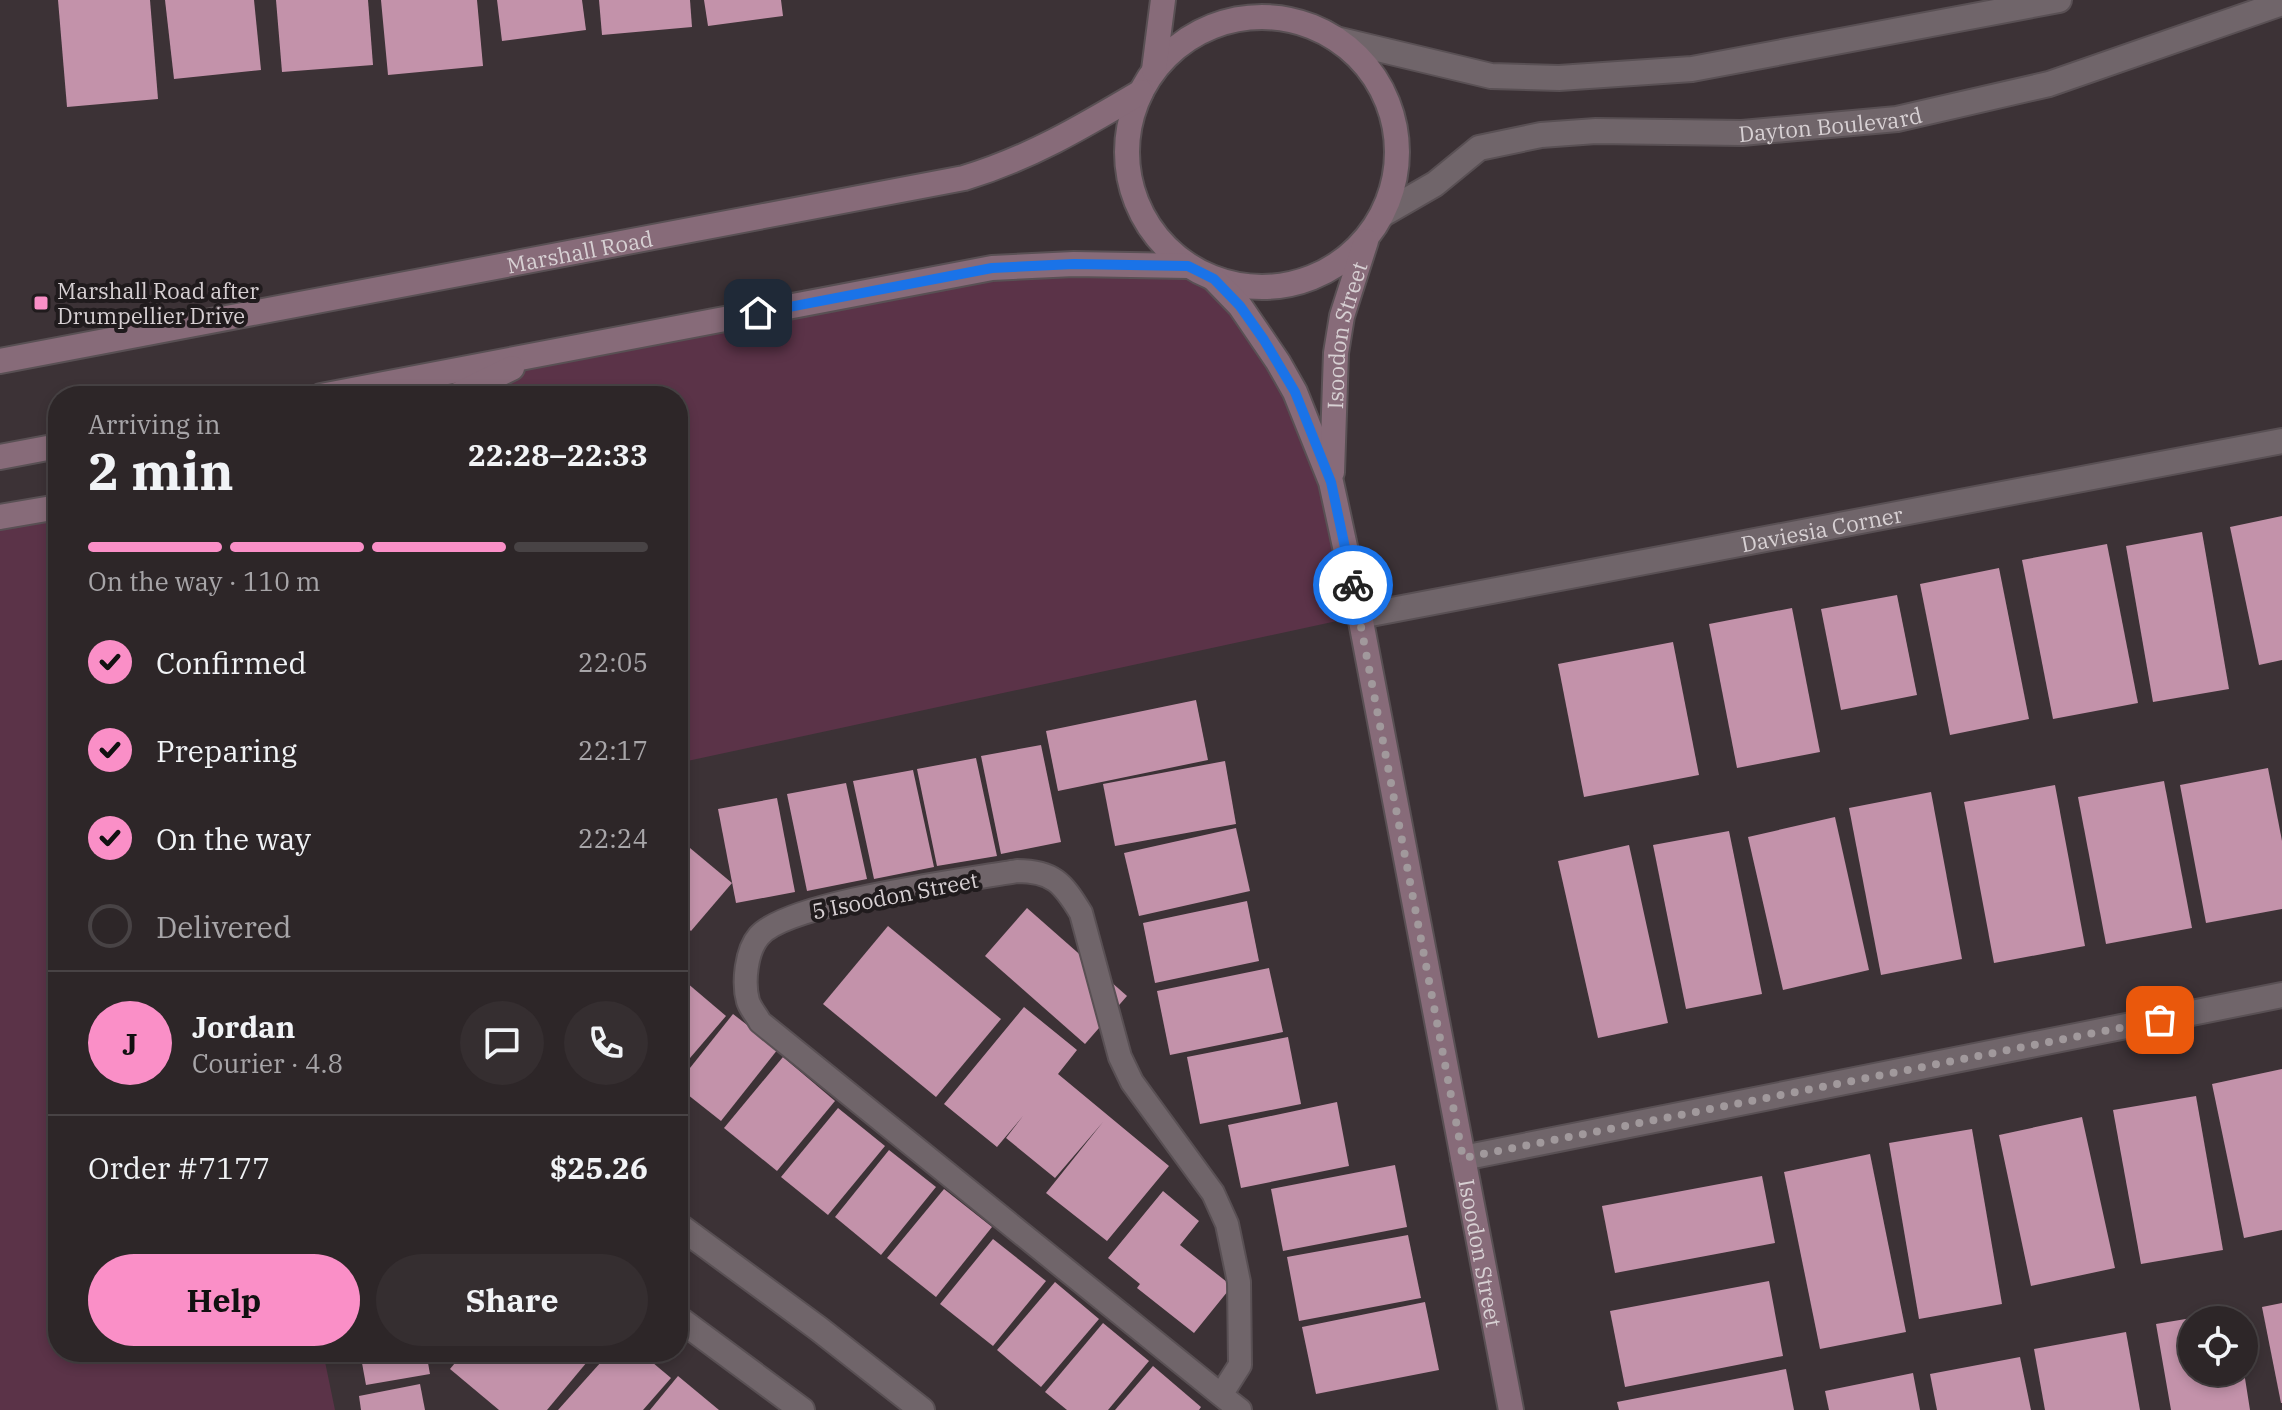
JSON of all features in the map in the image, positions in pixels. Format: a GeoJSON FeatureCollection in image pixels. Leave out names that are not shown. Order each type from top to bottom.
{"type":"FeatureCollection","features":[{"type":"Feature","properties":{"kind":"main road"},"geometry":{"type":"LineString","coordinates":[[1154,70],[1163,0]]}},
{"type":"Feature","properties":{"kind":"main road"},"geometry":{"type":"LineString","coordinates":[[1302,0],[1313,27]]}},
{"type":"Feature","properties":{"kind":"main road"},"geometry":{"type":"LineString","coordinates":[[1270,17],[1313,27],[1358,56],[1376,78],[1389,103],[1397,131],[1398,159],[1393,188],[1383,214],[1367,238],[1347,258],[1324,273],[1297,283],[1269,287],[1240,286],[1214,279],[1188,266],[1157,237],[1135,202],[1128,174],[1127,146],[1131,118],[1154,70],[1186,41],[1227,22],[1270,17]]}},
{"type":"Feature","properties":{"kind":"main road","name":"Marshall Road"},"geometry":{"type":"LineString","coordinates":[[0,361],[964,178],[1054,144],[1141,92]]}},
{"type":"Feature","properties":{"kind":"main road","name":"Isoodon Street"},"geometry":{"type":"LineString","coordinates":[[1331,482],[1336,353],[1342,316],[1367,238]]}},
{"type":"Feature","properties":{"kind":"main road"},"geometry":{"type":"LineString","coordinates":[[373,386],[992,268],[1074,264],[1188,266]]}},
{"type":"Feature","properties":{"kind":"main road","name":"Isoodon Street"},"geometry":{"type":"LineString","coordinates":[[1214,279],[1240,306],[1278,362],[1295,392],[1331,482],[1360,616],[1511,1410]]}},
{"type":"Feature","properties":{"kind":"main road"},"geometry":{"type":"LineString","coordinates":[[475,386],[539,354]]}},
{"type":"Feature","properties":{"kind":"main road"},"geometry":{"type":"LineString","coordinates":[[0,457],[48,448]]}},
{"type":"Feature","properties":{"kind":"main road"},"geometry":{"type":"LineString","coordinates":[[0,517],[48,509]]}},
{"type":"Feature","properties":{"kind":"street"},"geometry":{"type":"LineString","coordinates":[[1336,39],[1491,76],[1559,78],[1692,69],[2059,0]]}},
{"type":"Feature","properties":{"kind":"street","name":"Dayton Boulevard"},"geometry":{"type":"LineString","coordinates":[[1383,214],[1435,184],[1479,148],[1541,135],[1596,131],[1742,133],[1897,119],[2049,84],[2282,3]]}},
{"type":"Feature","properties":{"kind":"street","name":"Daviesia Corner"},"geometry":{"type":"LineString","coordinates":[[1360,616],[2282,441]]}},
{"type":"Feature","properties":{"kind":"street"},"geometry":{"type":"LineString","coordinates":[[1463,1158],[2282,995]]}},
{"type":"Feature","properties":{"kind":"street"},"geometry":{"type":"LineString","coordinates":[[688,1232],[922,1410]]}},
{"type":"Feature","properties":{"kind":"street"},"geometry":{"type":"LineString","coordinates":[[688,1325],[802,1410]]}},
{"type":"Feature","properties":{"kind":"lane","name":"5 Isoodon Street"},"geometry":{"type":"LineString","coordinates":[[1221,1395],[1240,1365],[1239,1282],[1227,1224],[1213,1193],[1132,1082],[1120,1057],[1081,913],[1069,893],[1052,878],[1037,871],[1017,871],[815,908],[781,922],[759,936],[749,956],[747,980],[748,1001],[760,1022],[1221,1395],[1240,1410]]}},
{"type":"Feature","properties":{"kind":"shaded area"},"geometry":{"type":"Polygon","coordinates":[[[1108,265],[1240,286],[1295,392],[1360,616],[688,761],[688,386],[475,386],[539,354],[978,271],[1108,265]]]}},
{"type":"Feature","properties":{"kind":"shaded area"},"geometry":{"type":"Polygon","coordinates":[[[48,509],[48,1362],[325,1362],[335,1410],[0,1410],[0,519],[48,509]]]}},
{"type":"Feature","properties":{"kind":"building"},"geometry":{"type":"Polygon","coordinates":[[[58,0],[150,0],[158,99],[67,107],[58,0]]]}},
{"type":"Feature","properties":{"kind":"building"},"geometry":{"type":"Polygon","coordinates":[[[165,0],[254,0],[261,70],[174,79],[165,0]]]}},
{"type":"Feature","properties":{"kind":"building"},"geometry":{"type":"Polygon","coordinates":[[[276,0],[368,0],[373,65],[282,72],[276,0]]]}},
{"type":"Feature","properties":{"kind":"building"},"geometry":{"type":"Polygon","coordinates":[[[381,0],[477,0],[483,66],[388,75],[381,0]]]}},
{"type":"Feature","properties":{"kind":"building"},"geometry":{"type":"Polygon","coordinates":[[[497,0],[582,0],[586,30],[502,41],[497,0]]]}},
{"type":"Feature","properties":{"kind":"building"},"geometry":{"type":"Polygon","coordinates":[[[599,0],[690,0],[692,27],[602,35],[599,0]]]}},
{"type":"Feature","properties":{"kind":"building"},"geometry":{"type":"Polygon","coordinates":[[[704,0],[781,0],[783,16],[708,26],[704,0]]]}},
{"type":"Feature","properties":{"kind":"building"},"geometry":{"type":"Polygon","coordinates":[[[2282,516],[2282,660],[2259,665],[2230,527],[2282,516]]]}},
{"type":"Feature","properties":{"kind":"building"},"geometry":{"type":"Polygon","coordinates":[[[2202,532],[2229,689],[2153,702],[2126,546],[2202,532]]]}},
{"type":"Feature","properties":{"kind":"building"},"geometry":{"type":"Polygon","coordinates":[[[2107,544],[2138,703],[2053,719],[2022,560],[2107,544]]]}},
{"type":"Feature","properties":{"kind":"building"},"geometry":{"type":"Polygon","coordinates":[[[1999,568],[2029,719],[1950,735],[1920,584],[1999,568]]]}},
{"type":"Feature","properties":{"kind":"building"},"geometry":{"type":"Polygon","coordinates":[[[1897,595],[1917,695],[1841,710],[1821,609],[1897,595]]]}},
{"type":"Feature","properties":{"kind":"building"},"geometry":{"type":"Polygon","coordinates":[[[1792,608],[1820,752],[1737,768],[1709,624],[1792,608]]]}},
{"type":"Feature","properties":{"kind":"building"},"geometry":{"type":"Polygon","coordinates":[[[1673,642],[1699,775],[1584,797],[1558,664],[1673,642]]]}},
{"type":"Feature","properties":{"kind":"building"},"geometry":{"type":"Polygon","coordinates":[[[1196,700],[1208,760],[1058,791],[1046,731],[1196,700]]]}},
{"type":"Feature","properties":{"kind":"building"},"geometry":{"type":"Polygon","coordinates":[[[1041,745],[1061,842],[1001,854],[981,756],[1041,745]]]}},
{"type":"Feature","properties":{"kind":"building"},"geometry":{"type":"Polygon","coordinates":[[[976,758],[997,856],[937,866],[917,769],[976,758]]]}},
{"type":"Feature","properties":{"kind":"building"},"geometry":{"type":"Polygon","coordinates":[[[1225,761],[1236,824],[1115,846],[1103,784],[1225,761]]]}},
{"type":"Feature","properties":{"kind":"building"},"geometry":{"type":"Polygon","coordinates":[[[2268,768],[2282,841],[2282,909],[2206,923],[2180,785],[2268,768]]]}},
{"type":"Feature","properties":{"kind":"building"},"geometry":{"type":"Polygon","coordinates":[[[913,770],[934,867],[874,879],[853,781],[913,770]]]}},
{"type":"Feature","properties":{"kind":"building"},"geometry":{"type":"Polygon","coordinates":[[[2164,781],[2192,928],[2106,944],[2078,797],[2164,781]]]}},
{"type":"Feature","properties":{"kind":"building"},"geometry":{"type":"Polygon","coordinates":[[[846,783],[867,879],[807,891],[787,794],[846,783]]]}},
{"type":"Feature","properties":{"kind":"building"},"geometry":{"type":"Polygon","coordinates":[[[2055,785],[2085,946],[1994,963],[1964,802],[2055,785]]]}},
{"type":"Feature","properties":{"kind":"building"},"geometry":{"type":"Polygon","coordinates":[[[1931,792],[1962,959],[1881,975],[1849,808],[1931,792]]]}},
{"type":"Feature","properties":{"kind":"building"},"geometry":{"type":"Polygon","coordinates":[[[777,798],[795,892],[736,903],[718,809],[777,798]]]}},
{"type":"Feature","properties":{"kind":"building"},"geometry":{"type":"Polygon","coordinates":[[[1835,817],[1869,970],[1783,990],[1748,837],[1835,817]]]}},
{"type":"Feature","properties":{"kind":"building"},"geometry":{"type":"Polygon","coordinates":[[[1236,828],[1250,891],[1139,916],[1124,853],[1236,828]]]}},
{"type":"Feature","properties":{"kind":"building"},"geometry":{"type":"Polygon","coordinates":[[[1729,831],[1762,994],[1686,1009],[1653,845],[1729,831]]]}},
{"type":"Feature","properties":{"kind":"building"},"geometry":{"type":"Polygon","coordinates":[[[1629,845],[1668,1023],[1598,1038],[1558,861],[1629,845]]]}},
{"type":"Feature","properties":{"kind":"building"},"geometry":{"type":"Polygon","coordinates":[[[688,846],[732,883],[691,931],[688,928],[688,846]]]}},
{"type":"Feature","properties":{"kind":"building"},"geometry":{"type":"Polygon","coordinates":[[[1247,901],[1259,961],[1155,983],[1143,923],[1247,901]]]}},
{"type":"Feature","properties":{"kind":"building"},"geometry":{"type":"Polygon","coordinates":[[[1027,908],[1127,996],[1085,1044],[985,956],[1027,908]]]}},
{"type":"Feature","properties":{"kind":"building"},"geometry":{"type":"Polygon","coordinates":[[[888,926],[1001,1019],[936,1097],[823,1004],[888,926]]]}},
{"type":"Feature","properties":{"kind":"building"},"geometry":{"type":"Polygon","coordinates":[[[1269,968],[1283,1032],[1170,1055],[1157,991],[1269,968]]]}},
{"type":"Feature","properties":{"kind":"building"},"geometry":{"type":"Polygon","coordinates":[[[688,984],[726,1016],[688,1060],[688,984]]]}},
{"type":"Feature","properties":{"kind":"building"},"geometry":{"type":"Polygon","coordinates":[[[1024,1007],[1077,1050],[1058,1074],[1169,1166],[1107,1241],[1046,1193],[1103,1122],[1055,1178],[1006,1138],[1023,1116],[997,1147],[944,1104],[1024,1007]]]}},
{"type":"Feature","properties":{"kind":"building"},"geometry":{"type":"Polygon","coordinates":[[[733,1014],[778,1049],[721,1121],[688,1095],[688,1070],[733,1014]]]}},
{"type":"Feature","properties":{"kind":"building"},"geometry":{"type":"Polygon","coordinates":[[[1288,1037],[1301,1104],[1200,1124],[1187,1057],[1288,1037]]]}},
{"type":"Feature","properties":{"kind":"building"},"geometry":{"type":"Polygon","coordinates":[[[783,1057],[835,1101],[777,1171],[724,1128],[783,1057]]]}},
{"type":"Feature","properties":{"kind":"building"},"geometry":{"type":"Polygon","coordinates":[[[2282,1069],[2282,1230],[2244,1238],[2212,1084],[2282,1069]]]}},
{"type":"Feature","properties":{"kind":"building"},"geometry":{"type":"Polygon","coordinates":[[[2196,1096],[2223,1250],[2141,1264],[2113,1110],[2196,1096]]]}},
{"type":"Feature","properties":{"kind":"building"},"geometry":{"type":"Polygon","coordinates":[[[1337,1102],[1349,1166],[1241,1188],[1228,1125],[1337,1102]]]}},
{"type":"Feature","properties":{"kind":"building"},"geometry":{"type":"Polygon","coordinates":[[[838,1108],[885,1146],[828,1215],[781,1177],[838,1108]]]}},
{"type":"Feature","properties":{"kind":"building"},"geometry":{"type":"Polygon","coordinates":[[[2082,1117],[2115,1268],[2031,1286],[1999,1135],[2082,1117]]]}},
{"type":"Feature","properties":{"kind":"building"},"geometry":{"type":"Polygon","coordinates":[[[1972,1129],[2002,1304],[1919,1319],[1889,1143],[1972,1129]]]}},
{"type":"Feature","properties":{"kind":"building"},"geometry":{"type":"Polygon","coordinates":[[[889,1150],[936,1187],[881,1255],[835,1217],[889,1150]]]}},
{"type":"Feature","properties":{"kind":"building"},"geometry":{"type":"Polygon","coordinates":[[[1870,1154],[1906,1332],[1820,1349],[1784,1172],[1870,1154]]]}},
{"type":"Feature","properties":{"kind":"building"},"geometry":{"type":"Polygon","coordinates":[[[1395,1165],[1407,1227],[1283,1251],[1271,1189],[1395,1165]]]}},
{"type":"Feature","properties":{"kind":"building"},"geometry":{"type":"Polygon","coordinates":[[[1762,1176],[1775,1243],[1615,1273],[1602,1206],[1762,1176]]]}},
{"type":"Feature","properties":{"kind":"building"},"geometry":{"type":"Polygon","coordinates":[[[944,1189],[992,1227],[936,1297],[887,1258],[944,1189]]]}},
{"type":"Feature","properties":{"kind":"building"},"geometry":{"type":"Polygon","coordinates":[[[1163,1191],[1199,1221],[1180,1245],[1232,1286],[1194,1333],[1137,1288],[1140,1284],[1108,1258],[1163,1191]]]}},
{"type":"Feature","properties":{"kind":"building"},"geometry":{"type":"Polygon","coordinates":[[[1408,1235],[1421,1298],[1299,1321],[1287,1257],[1408,1235]]]}},
{"type":"Feature","properties":{"kind":"building"},"geometry":{"type":"Polygon","coordinates":[[[993,1239],[1046,1281],[993,1346],[940,1304],[993,1239]]]}},
{"type":"Feature","properties":{"kind":"building"},"geometry":{"type":"Polygon","coordinates":[[[1769,1281],[1783,1356],[1625,1387],[1610,1311],[1769,1281]]]}},
{"type":"Feature","properties":{"kind":"building"},"geometry":{"type":"Polygon","coordinates":[[[1055,1282],[1099,1319],[1041,1387],[997,1350],[1055,1282]]]}},
{"type":"Feature","properties":{"kind":"building"},"geometry":{"type":"Polygon","coordinates":[[[1425,1302],[1439,1370],[1316,1394],[1302,1327],[1425,1302]]]}},
{"type":"Feature","properties":{"kind":"building"},"geometry":{"type":"Polygon","coordinates":[[[2282,1303],[2282,1403],[2281,1403],[2262,1307],[2282,1303]]]}},
{"type":"Feature","properties":{"kind":"building"},"geometry":{"type":"Polygon","coordinates":[[[2178,1320],[2178,1386],[2246,1386],[2250,1410],[2171,1410],[2156,1324],[2178,1320]]]}},
{"type":"Feature","properties":{"kind":"building"},"geometry":{"type":"Polygon","coordinates":[[[1103,1323],[1149,1361],[1108,1410],[1067,1410],[1045,1392],[1103,1323]]]}},
{"type":"Feature","properties":{"kind":"building"},"geometry":{"type":"Polygon","coordinates":[[[2126,1332],[2140,1410],[2045,1410],[2034,1349],[2126,1332]]]}},
{"type":"Feature","properties":{"kind":"building"},"geometry":{"type":"Polygon","coordinates":[[[2020,1357],[2031,1410],[1937,1410],[1930,1374],[2020,1357]]]}},
{"type":"Feature","properties":{"kind":"building"},"geometry":{"type":"Polygon","coordinates":[[[362,1362],[428,1362],[430,1374],[366,1385],[362,1362]]]}},
{"type":"Feature","properties":{"kind":"building"},"geometry":{"type":"Polygon","coordinates":[[[456,1362],[587,1362],[547,1410],[499,1410],[450,1369],[456,1362]]]}},
{"type":"Feature","properties":{"kind":"building"},"geometry":{"type":"Polygon","coordinates":[[[601,1362],[652,1362],[671,1378],[643,1410],[558,1410],[601,1362]]]}},
{"type":"Feature","properties":{"kind":"building"},"geometry":{"type":"Polygon","coordinates":[[[1153,1366],[1201,1407],[1199,1410],[1115,1410],[1153,1366]]]}},
{"type":"Feature","properties":{"kind":"building"},"geometry":{"type":"Polygon","coordinates":[[[1786,1369],[1794,1410],[1619,1410],[1617,1402],[1786,1369]]]}},
{"type":"Feature","properties":{"kind":"building"},"geometry":{"type":"Polygon","coordinates":[[[1913,1373],[1920,1410],[1829,1410],[1825,1391],[1913,1373]]]}},
{"type":"Feature","properties":{"kind":"building"},"geometry":{"type":"Polygon","coordinates":[[[678,1376],[719,1410],[650,1410],[678,1376]]]}},
{"type":"Feature","properties":{"kind":"building"},"geometry":{"type":"Polygon","coordinates":[[[420,1384],[425,1410],[361,1410],[359,1396],[420,1384]]]}},
{"type":"Feature","properties":{"kind":"way so far"},"geometry":{"type":"LineString","coordinates":[[1353,585],[1463,1158],[2160,1020]]}},
{"type":"Feature","properties":{"kind":"place","name":"Marshall Road after Drumpellier Drive"},"geometry":{"type":"Point","coordinates":[41,303]}},
{"type":"Feature","properties":{"kind":"route"},"geometry":{"type":"LineString","coordinates":[[758,313],[992,268],[1074,264],[1188,266],[1214,279],[1240,306],[1295,392],[1331,482],[1353,585]]}}]}
